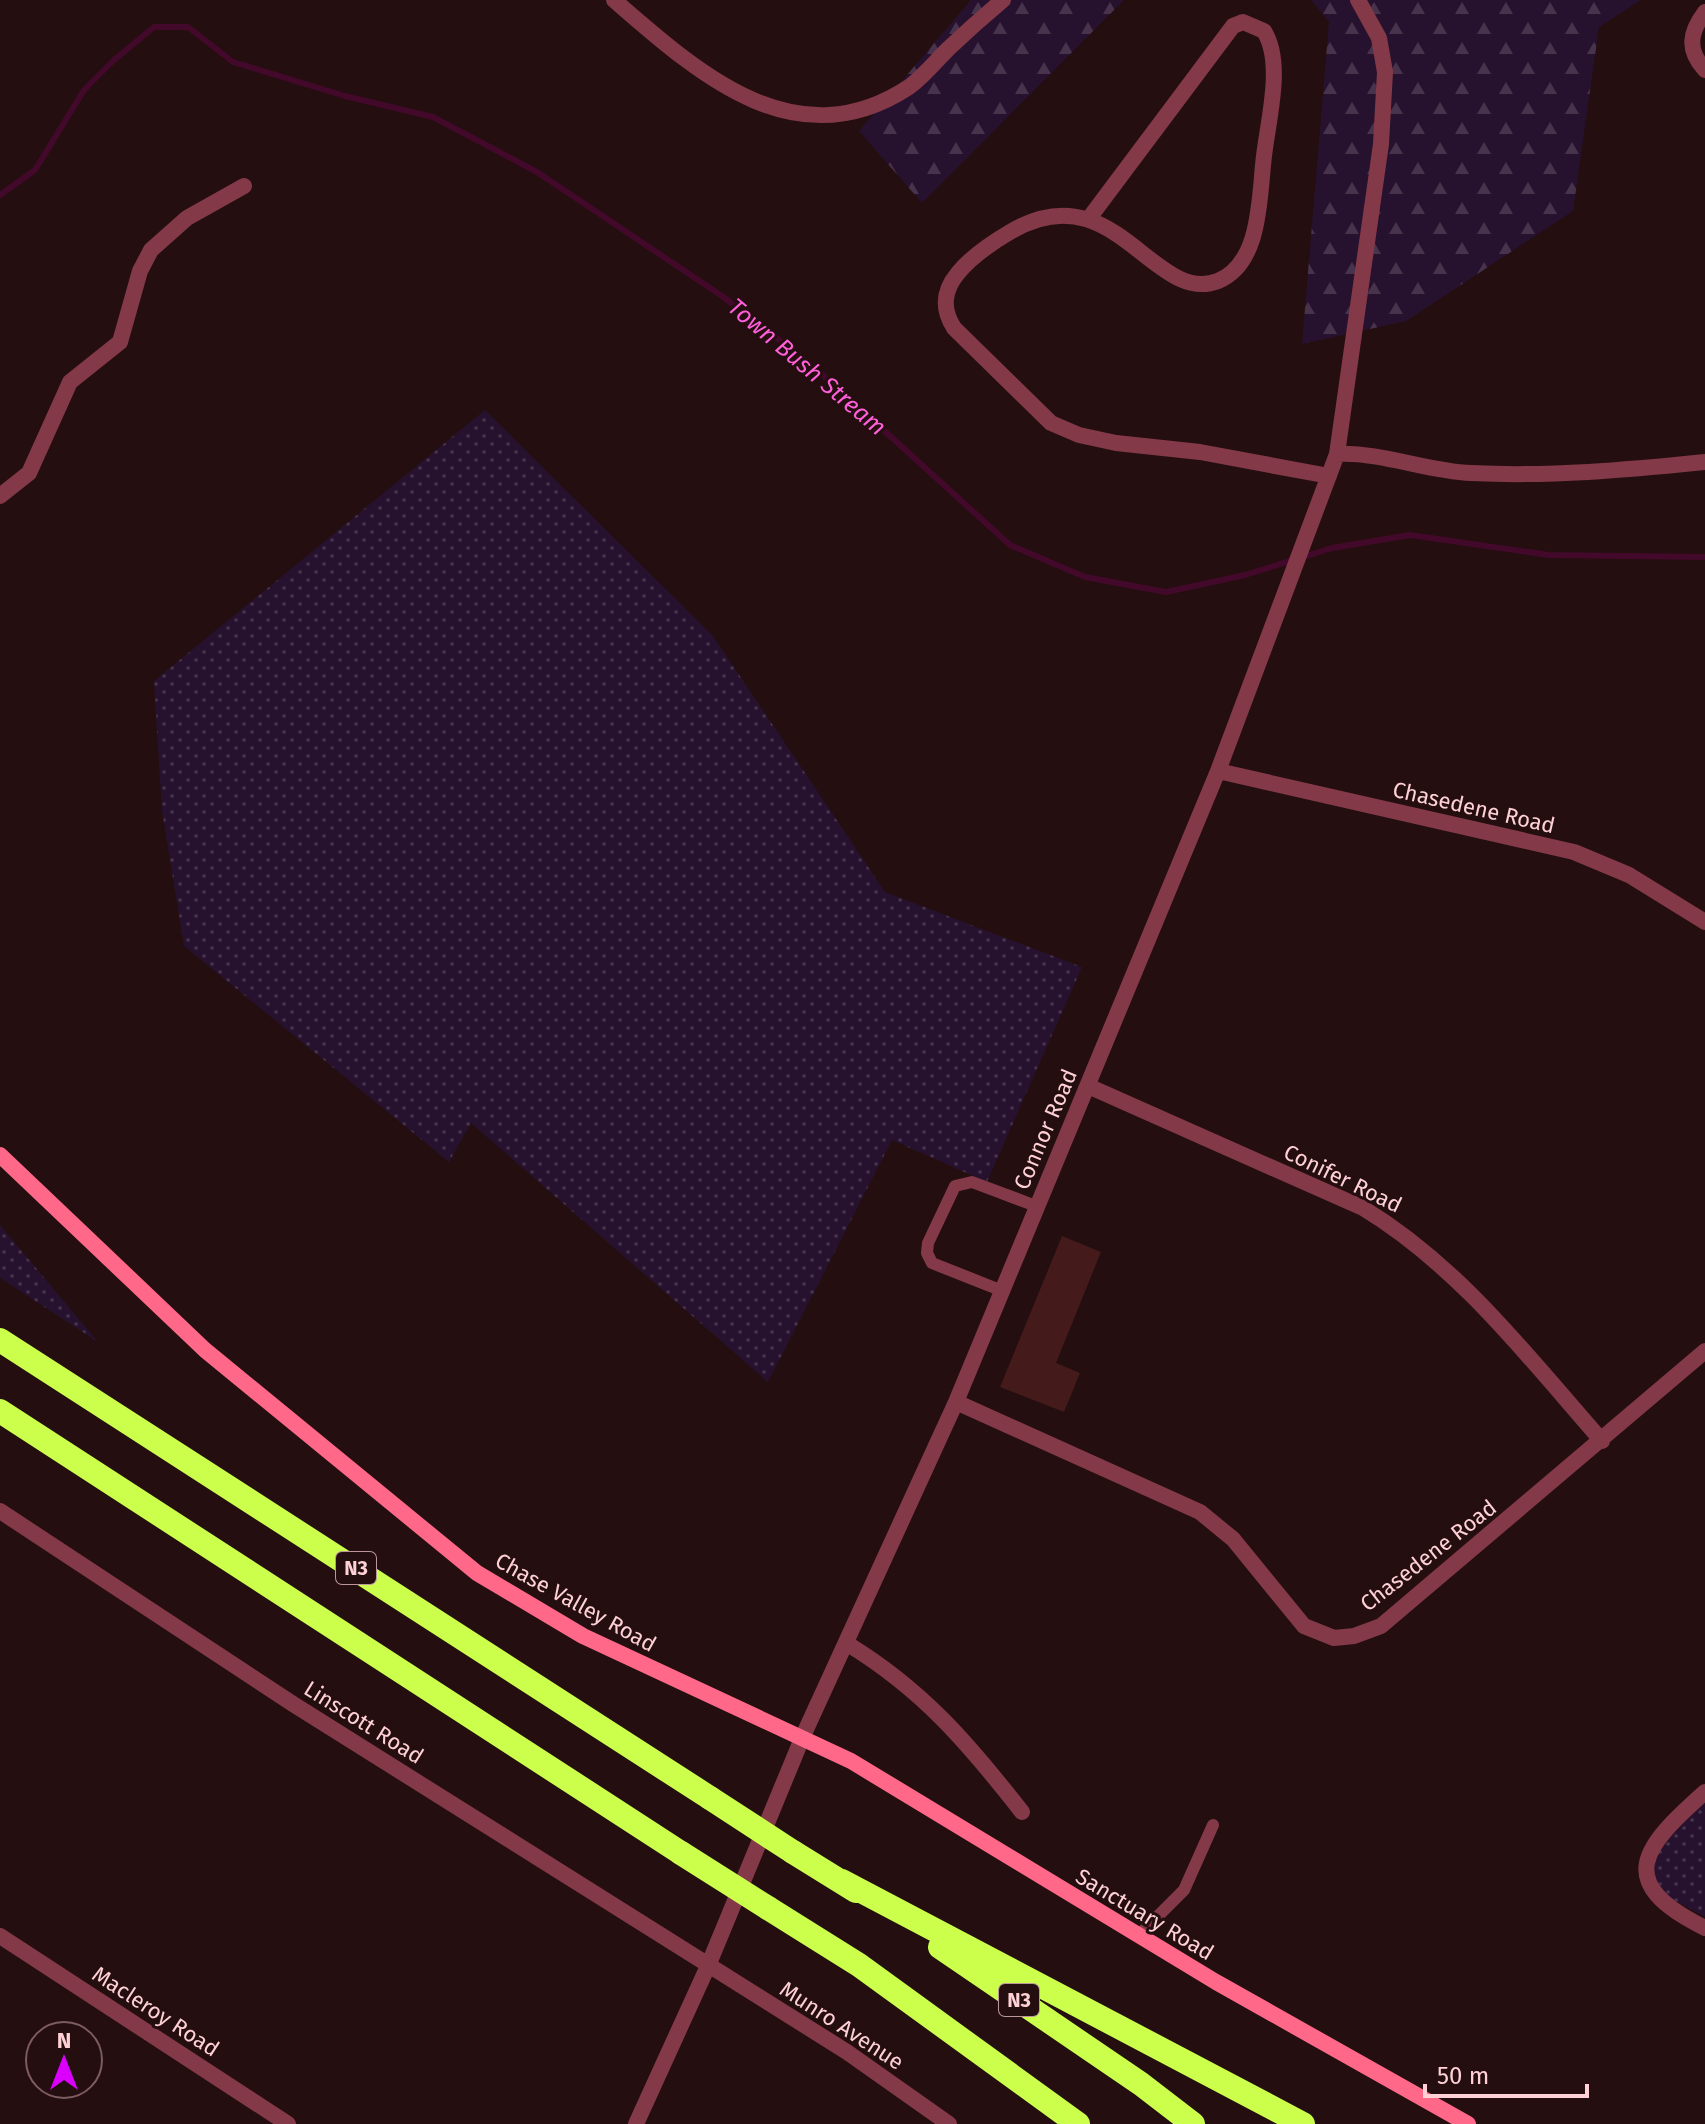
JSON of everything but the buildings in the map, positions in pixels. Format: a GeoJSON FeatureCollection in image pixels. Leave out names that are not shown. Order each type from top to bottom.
{"type":"FeatureCollection","features":[{"type":"Feature","properties":{"kind":"highway","name":"N3"},"geometry":{"type":"LineString","coordinates":[[0,1340],[842,1881],[1141,2084],[1193,2124]]}},
{"type":"Feature","properties":{"kind":"highway"},"geometry":{"type":"LineString","coordinates":[[0,1411],[859,1965],[1078,2124]]}},
{"type":"Feature","properties":{"kind":"highway"},"geometry":{"type":"LineString","coordinates":[[842,1881],[1303,2124]]}},
{"type":"Feature","properties":{"kind":"street"},"geometry":{"type":"LineString","coordinates":[[614,0],[685,61],[748,101],[802,113],[840,114],[872,107],[911,86],[1003,0]]}},
{"type":"Feature","properties":{"kind":"street","name":"Connor Road"},"geometry":{"type":"LineString","coordinates":[[803,1736],[956,1402],[1000,1290],[1088,1086],[1218,771],[1337,454],[1381,144],[1385,72],[1379,38],[1358,0]]}},
{"type":"Feature","properties":{"kind":"street"},"geometry":{"type":"LineString","coordinates":[[1705,12],[1691,36],[1694,58],[1705,70]]}},
{"type":"Feature","properties":{"kind":"street"},"geometry":{"type":"LineString","coordinates":[[1090,217],[1233,26],[1243,22],[1264,31],[1272,55],[1256,225],[1235,270],[1217,281],[1191,282],[1166,271],[1090,217],[1050,217],[1022,225],[959,272],[947,291],[945,305],[954,328],[1051,423],[1079,435],[1116,443],[1200,452],[1329,476]]}},
{"type":"Feature","properties":{"kind":"street"},"geometry":{"type":"LineString","coordinates":[[0,496],[17,486],[29,473],[70,382],[120,342],[140,271],[151,250],[187,218],[244,186]]}},
{"type":"Feature","properties":{"kind":"street"},"geometry":{"type":"LineString","coordinates":[[1337,454],[1374,455],[1482,473],[1612,471],[1705,462]]}},
{"type":"Feature","properties":{"kind":"street","name":"Chasedene Road"},"geometry":{"type":"LineString","coordinates":[[1218,771],[1574,852],[1629,875],[1705,922]]}},
{"type":"Feature","properties":{"kind":"street","name":"Conifer Road"},"geometry":{"type":"LineString","coordinates":[[1088,1086],[1363,1208],[1405,1234],[1443,1265],[1476,1299],[1602,1441]]}},
{"type":"Feature","properties":{"kind":"street","name":"Chase Valley Road"},"geometry":{"type":"LineString","coordinates":[[0,1155],[205,1350],[477,1573],[513,1597],[645,1667],[803,1736]]}},
{"type":"Feature","properties":{"kind":"street","name":"Chasedene Road"},"geometry":{"type":"LineString","coordinates":[[956,1402],[1200,1512],[1233,1539],[1304,1626],[1334,1638],[1354,1636],[1381,1626],[1705,1351]]}},
{"type":"Feature","properties":{"kind":"street","name":"Linscott Road"},"geometry":{"type":"LineString","coordinates":[[0,1511],[306,1712],[708,1966]]}},
{"type":"Feature","properties":{"kind":"street"},"geometry":{"type":"LineString","coordinates":[[846,1643],[887,1668],[926,1699],[1022,1812]]}},
{"type":"Feature","properties":{"kind":"street"},"geometry":{"type":"LineString","coordinates":[[636,2124],[708,1966],[803,1736]]}},
{"type":"Feature","properties":{"kind":"street","name":"Sanctuary Road"},"geometry":{"type":"LineString","coordinates":[[803,1736],[1138,1936],[1468,2124]]}},
{"type":"Feature","properties":{"kind":"street"},"geometry":{"type":"LineString","coordinates":[[1705,1792],[1657,1837],[1646,1860],[1652,1890],[1666,1905],[1705,1928]]}},
{"type":"Feature","properties":{"kind":"street","name":"Macleroy Road"},"geometry":{"type":"LineString","coordinates":[[0,1936],[288,2124]]}},
{"type":"Feature","properties":{"kind":"street","name":"Munro Avenue"},"geometry":{"type":"LineString","coordinates":[[708,1966],[847,2052],[949,2124]]}},
{"type":"Feature","properties":{"kind":"lane"},"geometry":{"type":"LineString","coordinates":[[1000,1290],[932,1263],[927,1253],[928,1243],[955,1186],[962,1182],[972,1182],[1036,1206]]}},
{"type":"Feature","properties":{"kind":"lane"},"geometry":{"type":"LineString","coordinates":[[1138,1936],[1184,1890],[1213,1825]]}},
{"type":"Feature","properties":{"kind":"green space"},"geometry":{"type":"Polygon","coordinates":[[[971,0],[1124,0],[922,203],[859,131],[971,0]]]}},
{"type":"Feature","properties":{"kind":"green space"},"geometry":{"type":"Polygon","coordinates":[[[1311,0],[1641,0],[1599,27],[1573,211],[1406,321],[1302,344],[1329,22],[1311,0]]]}},
{"type":"Feature","properties":{"kind":"green space"},"geometry":{"type":"Polygon","coordinates":[[[485,410],[713,636],[885,892],[1082,967],[987,1182],[892,1140],[768,1382],[471,1123],[449,1162],[184,946],[162,811],[154,681],[485,410]]]}},
{"type":"Feature","properties":{"kind":"green space"},"geometry":{"type":"Polygon","coordinates":[[[0,1225],[98,1342],[0,1278],[0,1225]]]}},
{"type":"Feature","properties":{"kind":"green space"},"geometry":{"type":"Polygon","coordinates":[[[1705,1801],[1705,1917],[1655,1890],[1650,1857],[1705,1801]]]}},
{"type":"Feature","properties":{"kind":"waterway","name":"Town Bush Stream"},"geometry":{"type":"LineString","coordinates":[[0,195],[35,170],[84,90],[114,60],[154,27],[188,27],[233,62],[345,96],[433,117],[537,172],[722,296],[813,366],[1010,545],[1085,577],[1166,592],[1245,575],[1332,548],[1410,535],[1549,555],[1705,557]]}}]}
